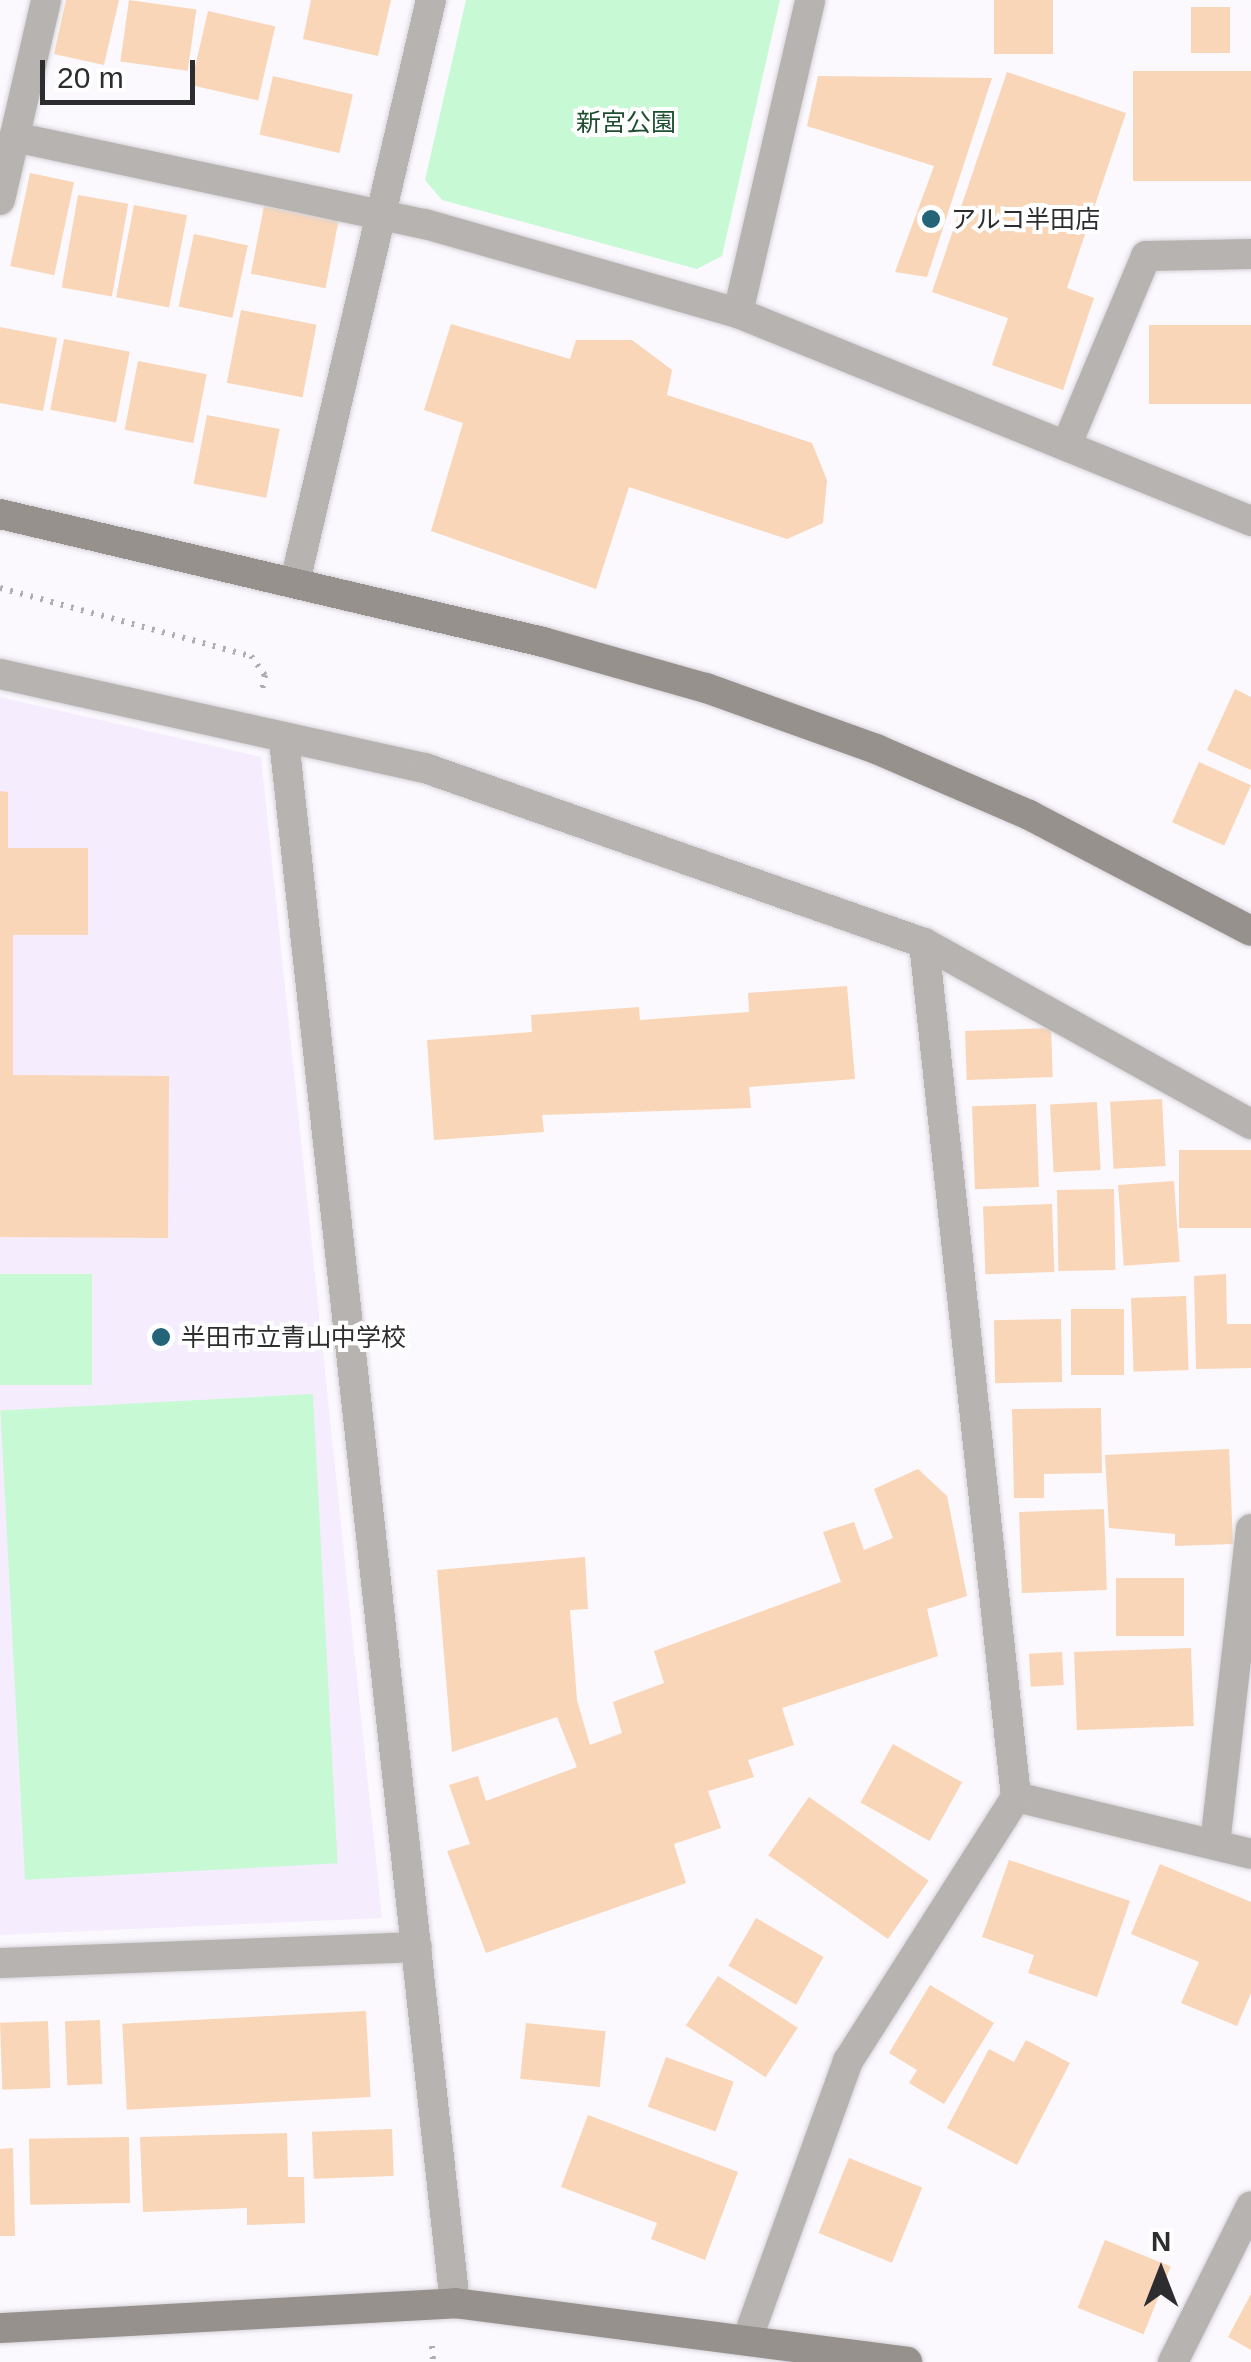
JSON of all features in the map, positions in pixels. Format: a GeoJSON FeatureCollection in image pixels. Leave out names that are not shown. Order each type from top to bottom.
{"type":"FeatureCollection","features":[{"type":"Feature","properties":{"kind":"street"},"geometry":{"type":"LineString","coordinates":[[0,200],[46,0]]}},
{"type":"Feature","properties":{"kind":"street"},"geometry":{"type":"LineString","coordinates":[[296,582],[431,0]]}},
{"type":"Feature","properties":{"kind":"street"},"geometry":{"type":"LineString","coordinates":[[738,313],[810,0]]}},
{"type":"Feature","properties":{"kind":"street"},"geometry":{"type":"LineString","coordinates":[[14,136],[382,216],[738,313],[1251,521]]}},
{"type":"Feature","properties":{"kind":"street"},"geometry":{"type":"LineString","coordinates":[[1067,444],[1146,256],[1251,254]]}},
{"type":"Feature","properties":{"kind":"street"},"geometry":{"type":"LineString","coordinates":[[0,514],[296,582],[652,673],[876,749],[1030,815],[1251,931]]}},
{"type":"Feature","properties":{"kind":"street"},"geometry":{"type":"LineString","coordinates":[[0,674],[284,740],[425,768],[924,943],[1251,1124]]}},
{"type":"Feature","properties":{"kind":"street"},"geometry":{"type":"LineString","coordinates":[[284,740],[455,2304]]}},
{"type":"Feature","properties":{"kind":"street"},"geometry":{"type":"LineString","coordinates":[[747,2340],[848,2061],[1016,1798],[924,943]]}},
{"type":"Feature","properties":{"kind":"street"},"geometry":{"type":"LineString","coordinates":[[1215,1844],[1251,1529]]}},
{"type":"Feature","properties":{"kind":"street"},"geometry":{"type":"LineString","coordinates":[[1016,1798],[1251,1854]]}},
{"type":"Feature","properties":{"kind":"street"},"geometry":{"type":"LineString","coordinates":[[0,1963],[418,1946]]}},
{"type":"Feature","properties":{"kind":"street"},"geometry":{"type":"LineString","coordinates":[[1173,2362],[1251,2206]]}},
{"type":"Feature","properties":{"kind":"street"},"geometry":{"type":"LineString","coordinates":[[0,2328],[455,2304],[907,2362]]}},
{"type":"Feature","properties":{"kind":"path"},"geometry":{"type":"LineString","coordinates":[[0,588],[251,656],[265,674],[261,692],[242,688]]}},
{"type":"Feature","properties":{"kind":"shaded area","name":"半田市立青山中学校"},"geometry":{"type":"Polygon","coordinates":[[[0,697],[261,757],[382,1918],[0,1935],[0,697]]]}},
{"type":"Feature","properties":{"kind":"green space","name":"新宮公園"},"geometry":{"type":"Polygon","coordinates":[[[466,0],[780,0],[722,256],[697,269],[442,200],[425,180],[466,0]]]}},
{"type":"Feature","properties":{"kind":"green space"},"geometry":{"type":"Polygon","coordinates":[[[0,1274],[92,1274],[92,1385],[0,1385],[0,1274]]]}},
{"type":"Feature","properties":{"kind":"green space"},"geometry":{"type":"Polygon","coordinates":[[[313,1394],[338,1863],[25,1880],[0,1410],[313,1394]]]}},
{"type":"Feature","properties":{"kind":"building"},"geometry":{"type":"Polygon","coordinates":[[[66,0],[119,0],[104,65],[54,54],[66,0]]]}},
{"type":"Feature","properties":{"kind":"building"},"geometry":{"type":"Polygon","coordinates":[[[129,0],[196,9],[188,71],[120,61],[129,0]]]}},
{"type":"Feature","properties":{"kind":"building"},"geometry":{"type":"Polygon","coordinates":[[[311,0],[391,0],[378,56],[303,39],[311,0]]]}},
{"type":"Feature","properties":{"kind":"building"},"geometry":{"type":"Polygon","coordinates":[[[994,0],[1053,0],[1053,54],[994,54],[994,0]]]}},
{"type":"Feature","properties":{"kind":"building"},"geometry":{"type":"Polygon","coordinates":[[[1191,7],[1230,7],[1230,53],[1191,53],[1191,7]]]}},
{"type":"Feature","properties":{"kind":"building"},"geometry":{"type":"Polygon","coordinates":[[[208,11],[275,27],[258,101],[191,85],[208,11]]]}},
{"type":"Feature","properties":{"kind":"building"},"geometry":{"type":"Polygon","coordinates":[[[1133,71],[1251,71],[1251,181],[1133,181],[1133,71]]]}},
{"type":"Feature","properties":{"kind":"building"},"geometry":{"type":"Polygon","coordinates":[[[1007,72],[1126,113],[1067,288],[1094,298],[1063,390],[992,365],[1008,318],[932,292],[1007,72]]]}},
{"type":"Feature","properties":{"kind":"building"},"geometry":{"type":"Polygon","coordinates":[[[273,76],[353,94],[339,153],[260,134],[273,76]]]}},
{"type":"Feature","properties":{"kind":"building","name":"アルコ半田店"},"geometry":{"type":"Polygon","coordinates":[[[818,76],[992,78],[927,277],[895,272],[934,166],[807,126],[818,76]]]}},
{"type":"Feature","properties":{"kind":"building"},"geometry":{"type":"Polygon","coordinates":[[[30,173],[74,182],[54,275],[10,266],[30,173]]]}},
{"type":"Feature","properties":{"kind":"building"},"geometry":{"type":"Polygon","coordinates":[[[78,195],[128,204],[112,296],[62,288],[78,195]]]}},
{"type":"Feature","properties":{"kind":"building"},"geometry":{"type":"Polygon","coordinates":[[[134,205],[187,215],[169,308],[116,297],[134,205]]]}},
{"type":"Feature","properties":{"kind":"building"},"geometry":{"type":"Polygon","coordinates":[[[264,206],[339,221],[325,288],[251,274],[264,206]]]}},
{"type":"Feature","properties":{"kind":"building"},"geometry":{"type":"Polygon","coordinates":[[[194,234],[248,245],[232,318],[179,306],[194,234]]]}},
{"type":"Feature","properties":{"kind":"building"},"geometry":{"type":"Polygon","coordinates":[[[241,310],[317,325],[302,397],[227,383],[241,310]]]}},
{"type":"Feature","properties":{"kind":"building"},"geometry":{"type":"Polygon","coordinates":[[[451,324],[570,359],[576,340],[632,340],[672,370],[667,395],[812,443],[827,480],[823,523],[787,539],[629,487],[596,589],[431,531],[463,423],[424,410],[451,324]]]}},
{"type":"Feature","properties":{"kind":"building"},"geometry":{"type":"Polygon","coordinates":[[[1149,325],[1251,325],[1251,404],[1149,404],[1149,325]]]}},
{"type":"Feature","properties":{"kind":"building"},"geometry":{"type":"Polygon","coordinates":[[[0,327],[57,338],[43,411],[0,403],[0,327]]]}},
{"type":"Feature","properties":{"kind":"building"},"geometry":{"type":"Polygon","coordinates":[[[64,339],[130,352],[116,422],[50,410],[64,339]]]}},
{"type":"Feature","properties":{"kind":"building"},"geometry":{"type":"Polygon","coordinates":[[[138,361],[207,374],[193,443],[125,430],[138,361]]]}},
{"type":"Feature","properties":{"kind":"building"},"geometry":{"type":"Polygon","coordinates":[[[207,415],[280,429],[266,498],[194,484],[207,415]]]}},
{"type":"Feature","properties":{"kind":"building"},"geometry":{"type":"Polygon","coordinates":[[[1235,689],[1251,697],[1251,770],[1207,750],[1235,689]]]}},
{"type":"Feature","properties":{"kind":"building"},"geometry":{"type":"Polygon","coordinates":[[[1199,762],[1251,785],[1224,845],[1172,822],[1199,762]]]}},
{"type":"Feature","properties":{"kind":"building"},"geometry":{"type":"Polygon","coordinates":[[[0,791],[8,792],[8,848],[88,848],[88,935],[13,935],[13,1075],[169,1076],[168,1238],[0,1237],[0,791]]]}},
{"type":"Feature","properties":{"kind":"building"},"geometry":{"type":"Polygon","coordinates":[[[847,986],[855,1079],[749,1087],[751,1108],[542,1115],[544,1132],[434,1140],[427,1040],[532,1032],[531,1015],[639,1007],[640,1020],[749,1012],[748,993],[847,986]]]}},
{"type":"Feature","properties":{"kind":"building"},"geometry":{"type":"Polygon","coordinates":[[[1051,1028],[1053,1077],[967,1080],[965,1031],[1051,1028]]]}},
{"type":"Feature","properties":{"kind":"building"},"geometry":{"type":"Polygon","coordinates":[[[1162,1099],[1166,1166],[1114,1169],[1110,1102],[1162,1099]]]}},
{"type":"Feature","properties":{"kind":"building"},"geometry":{"type":"Polygon","coordinates":[[[1097,1102],[1101,1170],[1054,1172],[1050,1104],[1097,1102]]]}},
{"type":"Feature","properties":{"kind":"building"},"geometry":{"type":"Polygon","coordinates":[[[1036,1104],[1039,1187],[975,1189],[972,1106],[1036,1104]]]}},
{"type":"Feature","properties":{"kind":"building"},"geometry":{"type":"Polygon","coordinates":[[[1179,1150],[1251,1150],[1251,1228],[1179,1228],[1179,1150]]]}},
{"type":"Feature","properties":{"kind":"building"},"geometry":{"type":"Polygon","coordinates":[[[1174,1181],[1180,1262],[1124,1266],[1118,1185],[1174,1181]]]}},
{"type":"Feature","properties":{"kind":"building"},"geometry":{"type":"Polygon","coordinates":[[[1114,1189],[1115,1270],[1058,1271],[1057,1190],[1114,1189]]]}},
{"type":"Feature","properties":{"kind":"building"},"geometry":{"type":"Polygon","coordinates":[[[1052,1204],[1054,1272],[985,1274],[983,1206],[1052,1204]]]}},
{"type":"Feature","properties":{"kind":"building"},"geometry":{"type":"Polygon","coordinates":[[[1226,1274],[1227,1324],[1251,1324],[1251,1368],[1196,1369],[1194,1276],[1226,1274]]]}},
{"type":"Feature","properties":{"kind":"building"},"geometry":{"type":"Polygon","coordinates":[[[1186,1296],[1189,1370],[1134,1372],[1131,1298],[1186,1296]]]}},
{"type":"Feature","properties":{"kind":"building"},"geometry":{"type":"Polygon","coordinates":[[[1071,1309],[1124,1309],[1124,1375],[1071,1375],[1071,1309]]]}},
{"type":"Feature","properties":{"kind":"building"},"geometry":{"type":"Polygon","coordinates":[[[1061,1319],[1062,1382],[995,1383],[994,1320],[1061,1319]]]}},
{"type":"Feature","properties":{"kind":"building"},"geometry":{"type":"Polygon","coordinates":[[[1101,1408],[1102,1473],[1044,1474],[1044,1498],[1014,1498],[1012,1409],[1101,1408]]]}},
{"type":"Feature","properties":{"kind":"building"},"geometry":{"type":"Polygon","coordinates":[[[1229,1449],[1233,1544],[1175,1546],[1175,1534],[1109,1528],[1105,1455],[1229,1449]]]}},
{"type":"Feature","properties":{"kind":"building"},"geometry":{"type":"Polygon","coordinates":[[[918,1469],[947,1496],[967,1596],[927,1609],[938,1656],[782,1708],[794,1745],[748,1760],[754,1777],[708,1791],[721,1828],[674,1844],[686,1883],[486,1953],[447,1851],[470,1844],[449,1785],[478,1776],[486,1801],[577,1767],[557,1717],[452,1752],[437,1570],[585,1557],[588,1609],[570,1610],[577,1700],[590,1745],[622,1733],[613,1702],[664,1683],[654,1651],[841,1582],[823,1532],[854,1522],[864,1550],[893,1538],[874,1489],[918,1469]]]}},
{"type":"Feature","properties":{"kind":"building"},"geometry":{"type":"Polygon","coordinates":[[[1104,1509],[1107,1590],[1022,1593],[1019,1512],[1104,1509]]]}},
{"type":"Feature","properties":{"kind":"building"},"geometry":{"type":"Polygon","coordinates":[[[1116,1578],[1184,1578],[1184,1636],[1116,1636],[1116,1578]]]}},
{"type":"Feature","properties":{"kind":"building"},"geometry":{"type":"Polygon","coordinates":[[[1191,1648],[1194,1726],[1077,1730],[1074,1652],[1191,1648]]]}},
{"type":"Feature","properties":{"kind":"building"},"geometry":{"type":"Polygon","coordinates":[[[1062,1652],[1064,1685],[1031,1687],[1029,1654],[1062,1652]]]}},
{"type":"Feature","properties":{"kind":"building"},"geometry":{"type":"Polygon","coordinates":[[[893,1744],[962,1782],[930,1841],[861,1803],[893,1744]]]}},
{"type":"Feature","properties":{"kind":"building"},"geometry":{"type":"Polygon","coordinates":[[[809,1797],[929,1881],[888,1939],[768,1855],[809,1797]]]}},
{"type":"Feature","properties":{"kind":"building"},"geometry":{"type":"Polygon","coordinates":[[[1009,1860],[1130,1901],[1097,1997],[1028,1973],[1034,1955],[982,1937],[1009,1860]]]}},
{"type":"Feature","properties":{"kind":"building"},"geometry":{"type":"Polygon","coordinates":[[[1160,1864],[1251,1902],[1251,1993],[1237,2026],[1181,2003],[1199,1962],[1131,1934],[1160,1864]]]}},
{"type":"Feature","properties":{"kind":"building"},"geometry":{"type":"Polygon","coordinates":[[[756,1918],[824,1957],[796,2005],[728,1966],[756,1918]]]}},
{"type":"Feature","properties":{"kind":"building"},"geometry":{"type":"Polygon","coordinates":[[[718,1976],[798,2028],[766,2077],[686,2025],[718,1976]]]}},
{"type":"Feature","properties":{"kind":"building"},"geometry":{"type":"Polygon","coordinates":[[[930,1985],[994,2023],[944,2104],[909,2083],[917,2070],[889,2053],[930,1985]]]}},
{"type":"Feature","properties":{"kind":"building"},"geometry":{"type":"Polygon","coordinates":[[[366,2011],[371,2097],[127,2110],[122,2024],[366,2011]]]}},
{"type":"Feature","properties":{"kind":"building"},"geometry":{"type":"Polygon","coordinates":[[[100,2020],[102,2084],[67,2085],[65,2021],[100,2020]]]}},
{"type":"Feature","properties":{"kind":"building"},"geometry":{"type":"Polygon","coordinates":[[[48,2021],[50,2088],[2,2090],[0,2023],[48,2021]]]}},
{"type":"Feature","properties":{"kind":"building"},"geometry":{"type":"Polygon","coordinates":[[[526,2023],[606,2031],[600,2087],[520,2079],[526,2023]]]}},
{"type":"Feature","properties":{"kind":"building"},"geometry":{"type":"Polygon","coordinates":[[[1026,2040],[1070,2063],[1017,2165],[947,2128],[989,2049],[1014,2062],[1026,2040]]]}},
{"type":"Feature","properties":{"kind":"building"},"geometry":{"type":"Polygon","coordinates":[[[666,2057],[734,2082],[716,2131],[648,2107],[666,2057]]]}},
{"type":"Feature","properties":{"kind":"building"},"geometry":{"type":"Polygon","coordinates":[[[588,2115],[738,2172],[705,2260],[651,2239],[657,2223],[561,2187],[588,2115]]]}},
{"type":"Feature","properties":{"kind":"building"},"geometry":{"type":"Polygon","coordinates":[[[392,2129],[394,2176],[314,2179],[312,2132],[392,2129]]]}},
{"type":"Feature","properties":{"kind":"building"},"geometry":{"type":"Polygon","coordinates":[[[287,2133],[288,2177],[304,2177],[305,2223],[247,2225],[247,2208],[143,2212],[140,2137],[287,2133]]]}},
{"type":"Feature","properties":{"kind":"building"},"geometry":{"type":"Polygon","coordinates":[[[129,2137],[130,2203],[30,2205],[29,2139],[129,2137]]]}},
{"type":"Feature","properties":{"kind":"building"},"geometry":{"type":"Polygon","coordinates":[[[13,2148],[15,2236],[0,2236],[0,2149],[13,2148]]]}},
{"type":"Feature","properties":{"kind":"building"},"geometry":{"type":"Polygon","coordinates":[[[849,2158],[922,2188],[892,2263],[819,2233],[849,2158]]]}},
{"type":"Feature","properties":{"kind":"building"},"geometry":{"type":"Polygon","coordinates":[[[1105,2240],[1171,2267],[1143,2334],[1078,2308],[1105,2240]]]}},
{"type":"Feature","properties":{"kind":"building"},"geometry":{"type":"Polygon","coordinates":[[[1251,2294],[1251,2350],[1228,2337],[1251,2294]]]}},
{"type":"Feature","properties":{"kind":"place","name":"アルコ半田店"},"geometry":{"type":"Point","coordinates":[931,219]}},
{"type":"Feature","properties":{"kind":"place","name":"半田市立青山中学校"},"geometry":{"type":"Point","coordinates":[161,1337]}}]}
